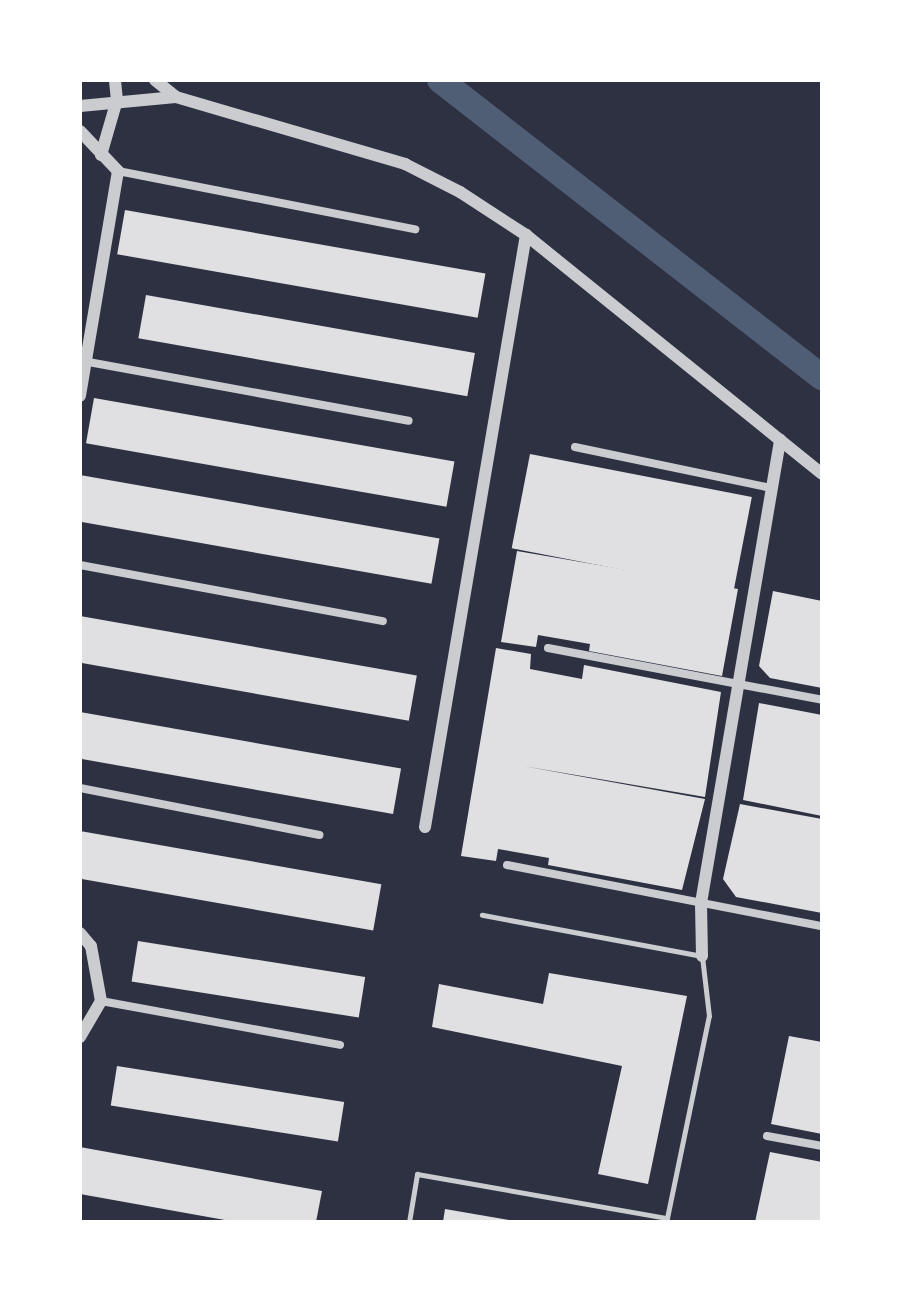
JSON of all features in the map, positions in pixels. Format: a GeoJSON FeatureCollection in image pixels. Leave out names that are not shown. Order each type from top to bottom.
{"type":"FeatureCollection","features":[{"type":"Feature","properties":{"kind":"street"},"geometry":{"type":"LineString","coordinates":[[101,155],[117,100],[115,80]]}},
{"type":"Feature","properties":{"kind":"street"},"geometry":{"type":"LineString","coordinates":[[155,80],[176,97]]}},
{"type":"Feature","properties":{"kind":"street"},"geometry":{"type":"LineString","coordinates":[[80,106],[117,100],[176,97],[405,164],[526,235],[822,474]]}},
{"type":"Feature","properties":{"kind":"street"},"geometry":{"type":"LineString","coordinates":[[80,131],[118,171],[415,229]]}},
{"type":"Feature","properties":{"kind":"street"},"geometry":{"type":"LineString","coordinates":[[80,396],[83,361],[118,171]]}},
{"type":"Feature","properties":{"kind":"street"},"geometry":{"type":"LineString","coordinates":[[425,827],[526,235]]}},
{"type":"Feature","properties":{"kind":"street"},"geometry":{"type":"LineString","coordinates":[[83,361],[409,421]]}},
{"type":"Feature","properties":{"kind":"street"},"geometry":{"type":"LineString","coordinates":[[702,956],[701,903],[780,440]]}},
{"type":"Feature","properties":{"kind":"street"},"geometry":{"type":"LineString","coordinates":[[575,447],[771,488]]}},
{"type":"Feature","properties":{"kind":"street"},"geometry":{"type":"LineString","coordinates":[[80,565],[383,621]]}},
{"type":"Feature","properties":{"kind":"street"},"geometry":{"type":"LineString","coordinates":[[548,648],[822,700]]}},
{"type":"Feature","properties":{"kind":"street"},"geometry":{"type":"LineString","coordinates":[[80,788],[319,835]]}},
{"type":"Feature","properties":{"kind":"street"},"geometry":{"type":"LineString","coordinates":[[507,865],[822,926]]}},
{"type":"Feature","properties":{"kind":"street"},"geometry":{"type":"LineString","coordinates":[[80,933],[91,946],[101,1001],[80,1037]]}},
{"type":"Feature","properties":{"kind":"street"},"geometry":{"type":"LineString","coordinates":[[101,1001],[340,1045]]}},
{"type":"Feature","properties":{"kind":"street"},"geometry":{"type":"LineString","coordinates":[[767,1136],[822,1146]]}},
{"type":"Feature","properties":{"kind":"lane"},"geometry":{"type":"LineString","coordinates":[[409,1222],[417,1174],[667,1218],[709,1016],[702,956],[482,915]]}},
{"type":"Feature","properties":{"kind":"building"},"geometry":{"type":"Polygon","coordinates":[[[125,210],[485,274],[478,318],[117,254],[125,210]]]}},
{"type":"Feature","properties":{"kind":"building"},"geometry":{"type":"Polygon","coordinates":[[[146,295],[475,353],[467,396],[138,338],[146,295]]]}},
{"type":"Feature","properties":{"kind":"building"},"geometry":{"type":"Polygon","coordinates":[[[94,398],[454,462],[446,507],[86,443],[94,398]]]}},
{"type":"Feature","properties":{"kind":"building"},"geometry":{"type":"Polygon","coordinates":[[[530,454],[752,497],[734,591],[512,548],[530,454]]]}},
{"type":"Feature","properties":{"kind":"building"},"geometry":{"type":"Polygon","coordinates":[[[80,475],[439,538],[431,584],[80,522],[80,475]]]}},
{"type":"Feature","properties":{"kind":"building"},"geometry":{"type":"Polygon","coordinates":[[[517,551],[738,589],[722,676],[589,651],[590,644],[538,635],[536,647],[501,642],[517,551]]]}},
{"type":"Feature","properties":{"kind":"building"},"geometry":{"type":"Polygon","coordinates":[[[773,591],[822,601],[822,688],[770,678],[759,666],[773,591]]]}},
{"type":"Feature","properties":{"kind":"building"},"geometry":{"type":"Polygon","coordinates":[[[80,616],[417,675],[409,721],[80,663],[80,616]]]}},
{"type":"Feature","properties":{"kind":"building"},"geometry":{"type":"Polygon","coordinates":[[[496,648],[531,654],[530,669],[582,679],[584,665],[721,692],[705,797],[523,766],[705,799],[682,890],[548,865],[549,858],[498,849],[496,861],[461,856],[496,648]]]}},
{"type":"Feature","properties":{"kind":"building"},"geometry":{"type":"Polygon","coordinates":[[[759,703],[822,715],[822,816],[743,800],[759,703]]]}},
{"type":"Feature","properties":{"kind":"building"},"geometry":{"type":"Polygon","coordinates":[[[80,712],[401,769],[393,814],[80,759],[80,712]]]}},
{"type":"Feature","properties":{"kind":"building"},"geometry":{"type":"Polygon","coordinates":[[[740,804],[822,819],[822,913],[736,897],[723,879],[740,804]]]}},
{"type":"Feature","properties":{"kind":"building"},"geometry":{"type":"Polygon","coordinates":[[[80,831],[381,884],[373,930],[80,879],[80,831]]]}},
{"type":"Feature","properties":{"kind":"building"},"geometry":{"type":"Polygon","coordinates":[[[138,941],[365,977],[359,1017],[132,981],[138,941]]]}},
{"type":"Feature","properties":{"kind":"building"},"geometry":{"type":"Polygon","coordinates":[[[549,973],[687,996],[648,1184],[598,1174],[622,1066],[432,1027],[439,984],[543,1004],[549,973]]]}},
{"type":"Feature","properties":{"kind":"building"},"geometry":{"type":"Polygon","coordinates":[[[789,1036],[822,1042],[822,1134],[771,1124],[789,1036]]]}},
{"type":"Feature","properties":{"kind":"building"},"geometry":{"type":"Polygon","coordinates":[[[117,1066],[344,1102],[338,1141],[111,1106],[117,1066]]]}},
{"type":"Feature","properties":{"kind":"building"},"geometry":{"type":"Polygon","coordinates":[[[80,1147],[322,1191],[316,1222],[236,1222],[80,1194],[80,1147]]]}},
{"type":"Feature","properties":{"kind":"building"},"geometry":{"type":"Polygon","coordinates":[[[770,1152],[822,1162],[822,1222],[755,1222],[770,1152]]]}},
{"type":"Feature","properties":{"kind":"building"},"geometry":{"type":"Polygon","coordinates":[[[445,1209],[509,1220],[509,1222],[443,1222],[445,1209]]]}},
{"type":"Feature","properties":{"kind":"waterway"},"geometry":{"type":"LineString","coordinates":[[440,80],[822,377]]}}]}
